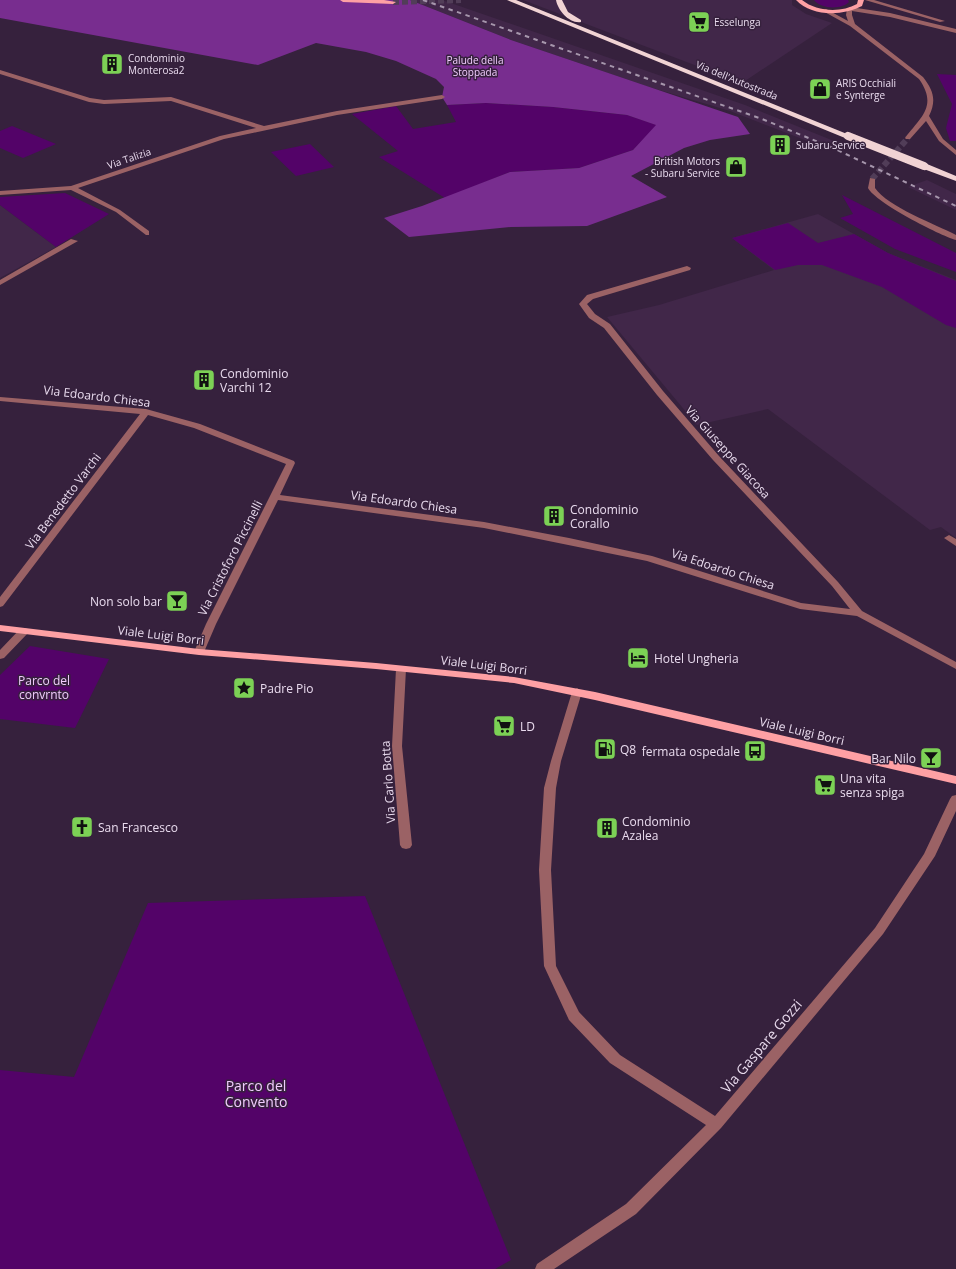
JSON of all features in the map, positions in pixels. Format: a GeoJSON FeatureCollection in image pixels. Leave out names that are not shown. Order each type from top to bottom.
{"type":"FeatureCollection","features":[{"type":"Feature","properties":{"kind":"highway","name":"Via dell'Autostrada"},"geometry":{"type":"LineString","coordinates":[[510,0],[956,179]]}},
{"type":"Feature","properties":{"kind":"highway"},"geometry":{"type":"LineString","coordinates":[[559,0],[560,6],[565,12],[577,20],[662,56],[684,69]]}},
{"type":"Feature","properties":{"kind":"main road"},"geometry":{"type":"LineString","coordinates":[[343,0],[393,2]]}},
{"type":"Feature","properties":{"kind":"main road"},"geometry":{"type":"LineString","coordinates":[[799,0],[807,6],[824,10],[850,10],[860,5],[861,0]]}},
{"type":"Feature","properties":{"kind":"main road","name":"Viale Luigi Borri"},"geometry":{"type":"LineString","coordinates":[[0,628],[199,652],[514,680],[577,692],[956,780]]}},
{"type":"Feature","properties":{"kind":"street"},"geometry":{"type":"LineString","coordinates":[[868,0],[956,24]]}},
{"type":"Feature","properties":{"kind":"street"},"geometry":{"type":"LineString","coordinates":[[824,10],[852,25],[921,78],[928,86],[931,95],[927,117],[908,138]]}},
{"type":"Feature","properties":{"kind":"street"},"geometry":{"type":"LineString","coordinates":[[852,25],[849,15],[850,10],[890,15],[956,31]]}},
{"type":"Feature","properties":{"kind":"street","name":"Via Talizia"},"geometry":{"type":"LineString","coordinates":[[0,72],[89,100],[104,102],[170,98],[263,128]]}},
{"type":"Feature","properties":{"kind":"street","name":"Via Talizia"},"geometry":{"type":"LineString","coordinates":[[0,193],[72,188],[222,137],[374,107],[442,97]]}},
{"type":"Feature","properties":{"kind":"street"},"geometry":{"type":"LineString","coordinates":[[927,117],[941,140],[956,153]]}},
{"type":"Feature","properties":{"kind":"street"},"geometry":{"type":"LineString","coordinates":[[872,179],[870,185],[872,190],[886,202],[956,238]]}},
{"type":"Feature","properties":{"kind":"street"},"geometry":{"type":"LineString","coordinates":[[72,188],[118,211],[146,233]]}},
{"type":"Feature","properties":{"kind":"street"},"geometry":{"type":"LineString","coordinates":[[0,283],[74,241]]}},
{"type":"Feature","properties":{"kind":"street","name":"Via Giuseppe Giacosa"},"geometry":{"type":"LineString","coordinates":[[687,268],[590,297],[584,304],[592,316],[607,326],[660,393],[716,458],[835,584],[859,613],[956,666]]}},
{"type":"Feature","properties":{"kind":"street","name":"Via Edoardo Chiesa"},"geometry":{"type":"LineString","coordinates":[[0,399],[146,412],[198,426],[291,463],[274,497],[484,525],[576,542],[648,558],[800,606],[859,613]]}},
{"type":"Feature","properties":{"kind":"street","name":"Via Benedetto Varchi"},"geometry":{"type":"LineString","coordinates":[[0,604],[146,412]]}},
{"type":"Feature","properties":{"kind":"street","name":"Via Cristoforo Piccinelli"},"geometry":{"type":"LineString","coordinates":[[199,652],[211,624],[274,497]]}},
{"type":"Feature","properties":{"kind":"street"},"geometry":{"type":"LineString","coordinates":[[0,656],[24,631]]}},
{"type":"Feature","properties":{"kind":"street","name":"Via Carlo Botta"},"geometry":{"type":"LineString","coordinates":[[401,669],[397,746],[406,845]]}},
{"type":"Feature","properties":{"kind":"street"},"geometry":{"type":"LineString","coordinates":[[577,692],[556,761],[550,788],[545,870],[550,966],[574,1016],[615,1059],[716,1124]]}},
{"type":"Feature","properties":{"kind":"street","name":"Via Gaspare Gozzi"},"geometry":{"type":"LineString","coordinates":[[542,1269],[631,1209],[716,1124],[879,931],[929,856],[956,799]]}},
{"type":"Feature","properties":{"kind":"shaded area"},"geometry":{"type":"Polygon","coordinates":[[[410,0],[442,0],[745,105],[834,141],[823,147],[730,111],[649,87],[511,40],[410,0]]]}},
{"type":"Feature","properties":{"kind":"shaded area"},"geometry":{"type":"Polygon","coordinates":[[[523,0],[792,0],[792,5],[806,14],[832,23],[742,83],[523,0]]]}},
{"type":"Feature","properties":{"kind":"shaded area"},"geometry":{"type":"Polygon","coordinates":[[[927,180],[956,194],[956,210],[908,187],[927,180]]]}},
{"type":"Feature","properties":{"kind":"shaded area"},"geometry":{"type":"Polygon","coordinates":[[[0,205],[56,247],[0,278],[0,205]]]}},
{"type":"Feature","properties":{"kind":"shaded area"},"geometry":{"type":"Polygon","coordinates":[[[818,214],[888,253],[956,280],[956,538],[941,527],[930,530],[768,409],[697,425],[607,317],[659,305],[774,270],[732,238],[818,214]]]}},
{"type":"Feature","properties":{"kind":"green space","name":"Palude della Stoppada"},"geometry":{"type":"Polygon","coordinates":[[[0,0],[410,0],[511,40],[738,117],[750,134],[710,140],[684,148],[631,176],[667,197],[587,226],[511,227],[409,237],[384,218],[422,206],[510,172],[579,168],[633,150],[656,125],[627,115],[553,107],[486,103],[447,105],[442,97],[444,87],[436,79],[396,61],[366,52],[316,43],[258,65],[0,18],[0,0]]]}},
{"type":"Feature","properties":{"kind":"green space"},"geometry":{"type":"Polygon","coordinates":[[[814,0],[848,0],[849,2],[841,6],[826,7],[814,0]]]}},
{"type":"Feature","properties":{"kind":"green space"},"geometry":{"type":"Polygon","coordinates":[[[937,74],[956,75],[956,141],[950,141],[946,128],[952,104],[937,74]]]}},
{"type":"Feature","properties":{"kind":"green space"},"geometry":{"type":"Polygon","coordinates":[[[486,103],[553,107],[627,115],[657,125],[633,150],[579,168],[510,172],[445,198],[379,157],[398,151],[352,114],[396,106],[413,129],[456,122],[447,105],[486,103]]]}},
{"type":"Feature","properties":{"kind":"green space"},"geometry":{"type":"Polygon","coordinates":[[[12,126],[56,144],[23,158],[0,148],[0,131],[12,126]]]}},
{"type":"Feature","properties":{"kind":"green space"},"geometry":{"type":"Polygon","coordinates":[[[310,144],[334,167],[296,176],[271,152],[310,144]]]}},
{"type":"Feature","properties":{"kind":"green space"},"geometry":{"type":"Polygon","coordinates":[[[65,193],[109,214],[56,247],[0,205],[0,197],[65,193]]]}},
{"type":"Feature","properties":{"kind":"green space"},"geometry":{"type":"Polygon","coordinates":[[[842,195],[956,253],[956,272],[895,249],[840,218],[853,214],[842,195]]]}},
{"type":"Feature","properties":{"kind":"green space"},"geometry":{"type":"Polygon","coordinates":[[[788,223],[818,243],[854,234],[888,253],[956,281],[956,328],[946,325],[882,287],[822,265],[798,265],[775,270],[732,238],[788,223]]]}},
{"type":"Feature","properties":{"kind":"green space","name":"Parco del convrnto"},"geometry":{"type":"Polygon","coordinates":[[[30,646],[109,659],[75,728],[0,719],[0,675],[30,646]]]}},
{"type":"Feature","properties":{"kind":"green space","name":"Parco del Convento"},"geometry":{"type":"Polygon","coordinates":[[[365,896],[511,1260],[495,1269],[0,1269],[0,1070],[74,1077],[148,903],[365,896]]]}},
{"type":"Feature","properties":{"kind":"tunnel"},"geometry":{"type":"LineString","coordinates":[[393,2],[461,0]]}},
{"type":"Feature","properties":{"kind":"tunnel"},"geometry":{"type":"LineString","coordinates":[[872,179],[908,138]]}},
{"type":"Feature","properties":{"kind":"railway"},"geometry":{"type":"LineString","coordinates":[[423,0],[762,119],[833,148],[956,206]]}},
{"type":"Feature","properties":{"kind":"place","name":"Esselunga"},"geometry":{"type":"Point","coordinates":[699,22]}},
{"type":"Feature","properties":{"kind":"place","name":"Condominio Monterosa2"},"geometry":{"type":"Point","coordinates":[112,64]}},
{"type":"Feature","properties":{"kind":"place","name":"ARIS Occhiali e Synterge"},"geometry":{"type":"Point","coordinates":[820,89]}},
{"type":"Feature","properties":{"kind":"place","name":"Subaru Service"},"geometry":{"type":"Point","coordinates":[780,145]}},
{"type":"Feature","properties":{"kind":"place","name":"British Motors - Subaru Service"},"geometry":{"type":"Point","coordinates":[736,167]}},
{"type":"Feature","properties":{"kind":"place","name":"Condominio Varchi 12"},"geometry":{"type":"Point","coordinates":[204,380]}},
{"type":"Feature","properties":{"kind":"place","name":"Condominio Corallo"},"geometry":{"type":"Point","coordinates":[554,516]}},
{"type":"Feature","properties":{"kind":"place","name":"Non solo bar"},"geometry":{"type":"Point","coordinates":[177,601]}},
{"type":"Feature","properties":{"kind":"place","name":"Hotel Ungheria"},"geometry":{"type":"Point","coordinates":[638,658]}},
{"type":"Feature","properties":{"kind":"place","name":"Padre Pio"},"geometry":{"type":"Point","coordinates":[244,688]}},
{"type":"Feature","properties":{"kind":"place","name":"LD"},"geometry":{"type":"Point","coordinates":[504,726]}},
{"type":"Feature","properties":{"kind":"place","name":"Q8"},"geometry":{"type":"Point","coordinates":[605,749]}},
{"type":"Feature","properties":{"kind":"place","name":"fermata ospedale"},"geometry":{"type":"Point","coordinates":[755,751]}},
{"type":"Feature","properties":{"kind":"place","name":"Bar Nilo"},"geometry":{"type":"Point","coordinates":[931,758]}},
{"type":"Feature","properties":{"kind":"place","name":"Una vita senza spiga"},"geometry":{"type":"Point","coordinates":[825,785]}},
{"type":"Feature","properties":{"kind":"place","name":"San Francesco"},"geometry":{"type":"Point","coordinates":[82,827]}},
{"type":"Feature","properties":{"kind":"place","name":"Condominio Azalea"},"geometry":{"type":"Point","coordinates":[607,828]}}]}
